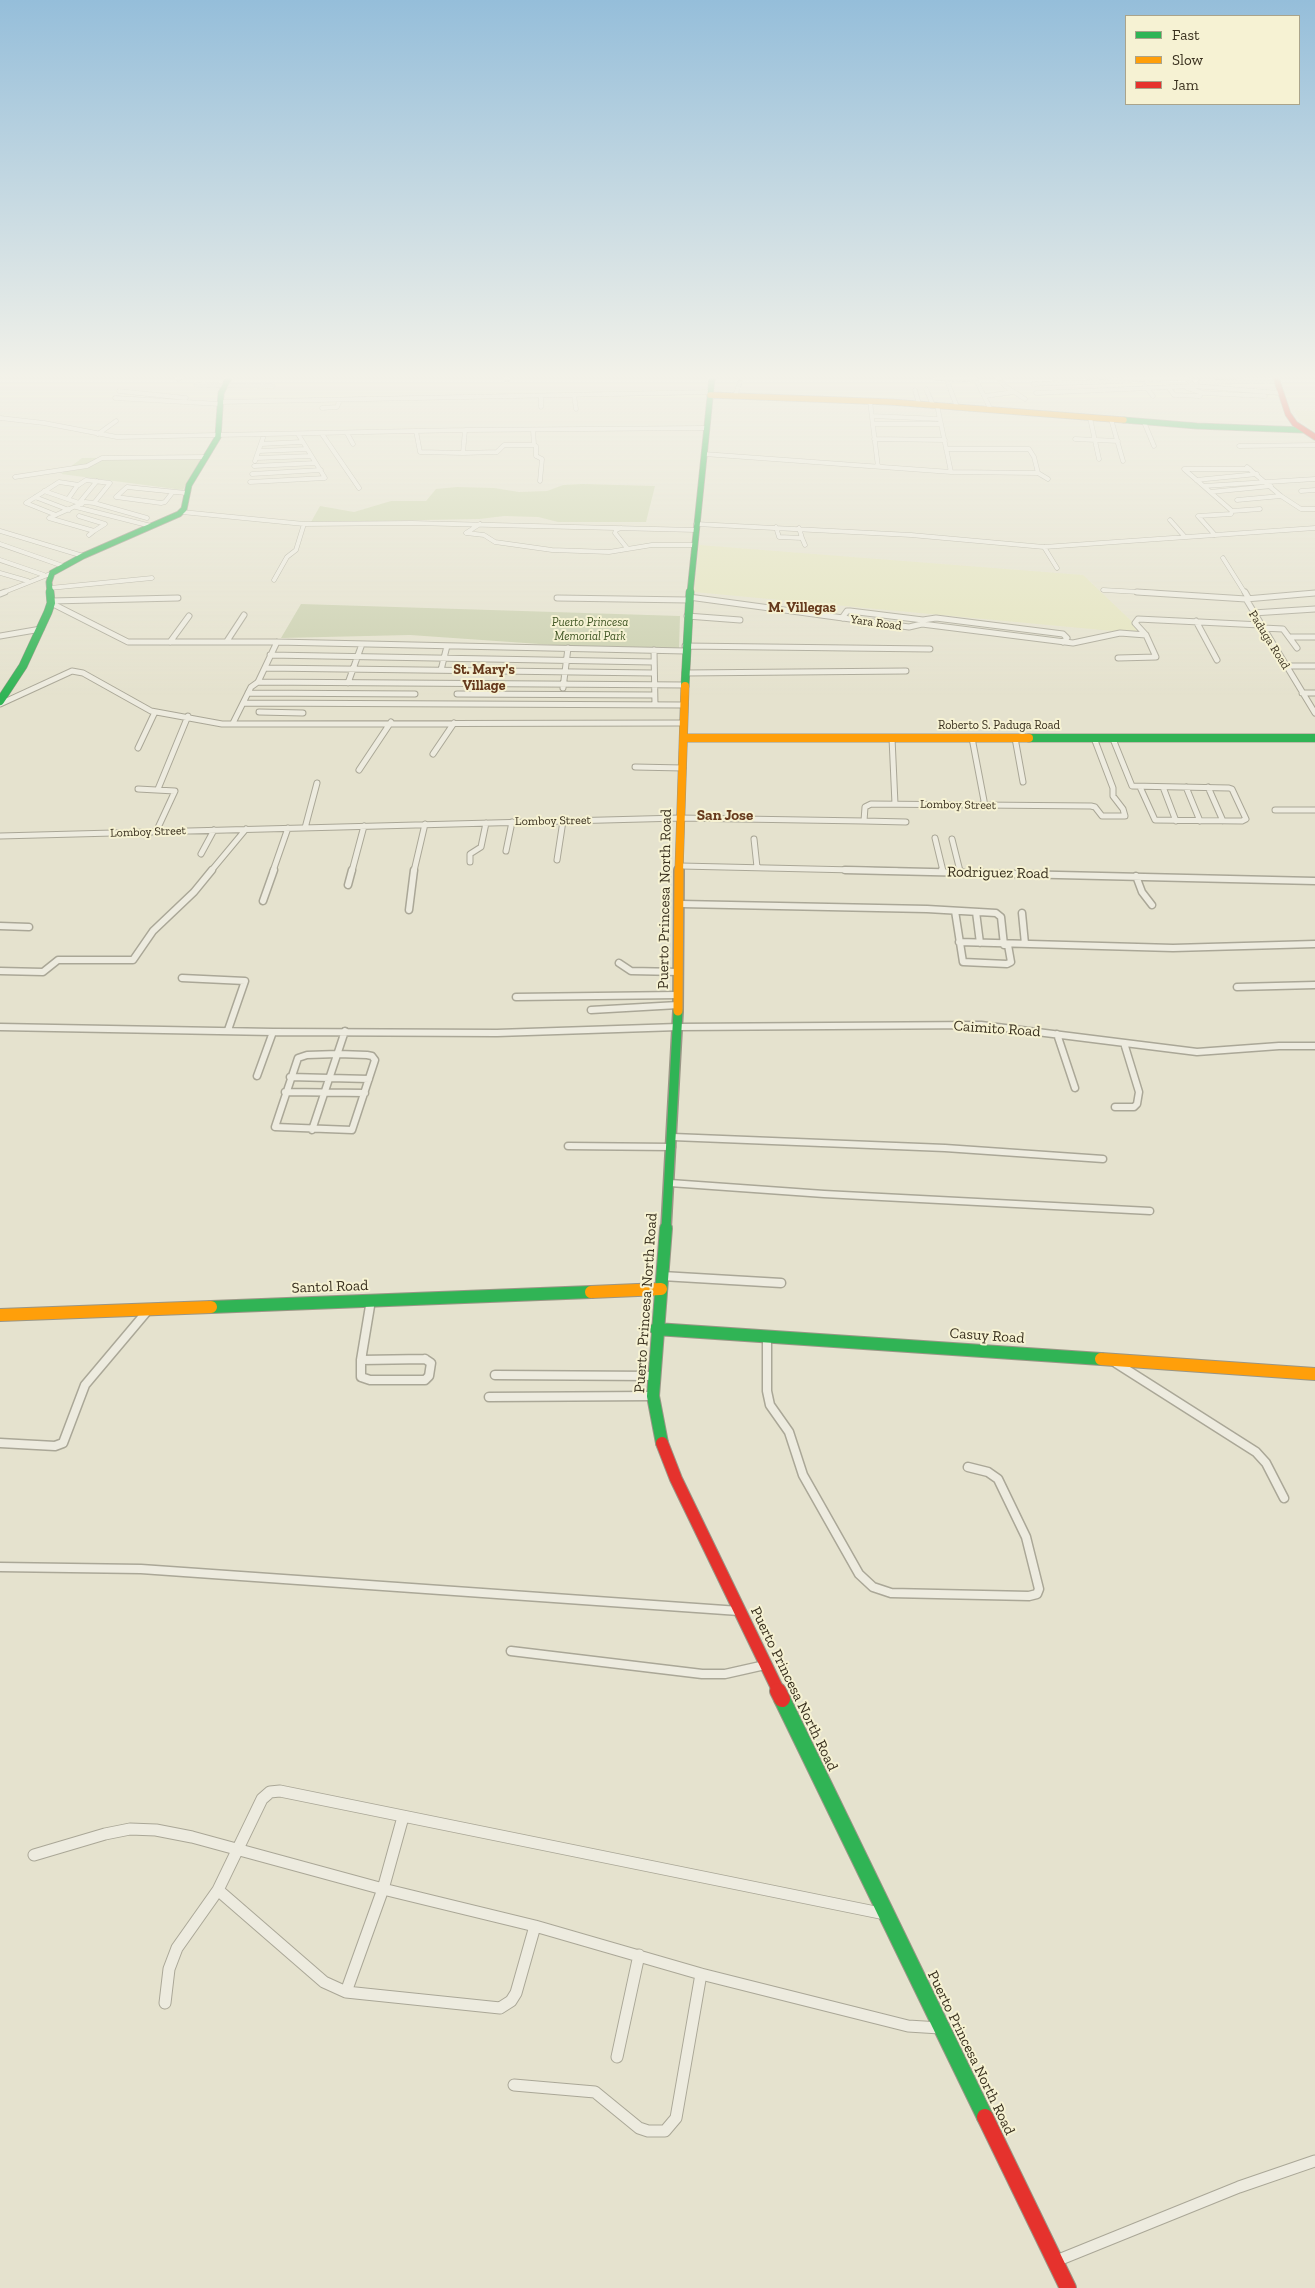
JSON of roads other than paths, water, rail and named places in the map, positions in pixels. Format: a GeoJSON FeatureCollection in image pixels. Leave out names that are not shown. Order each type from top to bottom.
{"type":"FeatureCollection","features":[{"type":"Feature","properties":{"kind":"street"},"geometry":{"type":"LineString","coordinates":[[54,485],[26,503],[56,515]]}},
{"type":"Feature","properties":{"kind":"street"},"geometry":{"type":"LineString","coordinates":[[68,499],[79,485]]}},
{"type":"Feature","properties":{"kind":"street"},"geometry":{"type":"LineString","coordinates":[[79,505],[95,485]]}},
{"type":"Feature","properties":{"kind":"street"},"geometry":{"type":"LineString","coordinates":[[94,503],[110,485]]}},
{"type":"Feature","properties":{"kind":"street"},"geometry":{"type":"LineString","coordinates":[[182,512],[185,506],[186,493],[190,485]]}},
{"type":"Feature","properties":{"kind":"street","name":"Puerto Princesa North Road"},"geometry":{"type":"LineString","coordinates":[[701,485],[688,599],[685,649],[684,738],[680,818],[681,904],[678,1027],[670,1183],[656,1329],[653,1396],[660,1438],[667,1459],[739,1611],[1068,2288]]}},
{"type":"Feature","properties":{"kind":"street"},"geometry":{"type":"LineString","coordinates":[[1204,486],[1219,485]]}},
{"type":"Feature","properties":{"kind":"street"},"geometry":{"type":"LineString","coordinates":[[1204,486],[1232,511]]}},
{"type":"Feature","properties":{"kind":"street"},"geometry":{"type":"LineString","coordinates":[[1210,492],[1271,486],[1301,509],[1315,509]]}},
{"type":"Feature","properties":{"kind":"street"},"geometry":{"type":"LineString","coordinates":[[172,493],[165,502],[161,503],[116,497],[127,487],[186,493]]}},
{"type":"Feature","properties":{"kind":"street"},"geometry":{"type":"LineString","coordinates":[[1225,490],[1248,509]]}},
{"type":"Feature","properties":{"kind":"street"},"geometry":{"type":"LineString","coordinates":[[1301,491],[1315,490]]}},
{"type":"Feature","properties":{"kind":"street"},"geometry":{"type":"LineString","coordinates":[[44,491],[79,505],[136,523],[149,522]]}},
{"type":"Feature","properties":{"kind":"street"},"geometry":{"type":"LineString","coordinates":[[1237,500],[1282,496]]}},
{"type":"Feature","properties":{"kind":"street"},"geometry":{"type":"LineString","coordinates":[[34,497],[69,510]]}},
{"type":"Feature","properties":{"kind":"street"},"geometry":{"type":"LineString","coordinates":[[94,531],[49,519],[86,502],[149,522]]}},
{"type":"Feature","properties":{"kind":"street"},"geometry":{"type":"LineString","coordinates":[[1215,535],[1198,516],[1231,514],[1233,513],[1232,511],[1260,509]]}},
{"type":"Feature","properties":{"kind":"street"},"geometry":{"type":"LineString","coordinates":[[0,594],[28,581],[47,575],[149,522],[182,512],[304,524],[481,524],[624,528],[776,527],[964,538],[1044,546],[1315,528]]}},
{"type":"Feature","properties":{"kind":"street"},"geometry":{"type":"LineString","coordinates":[[149,522],[154,515]]}},
{"type":"Feature","properties":{"kind":"street"},"geometry":{"type":"LineString","coordinates":[[78,516],[104,524],[89,535]]}},
{"type":"Feature","properties":{"kind":"street"},"geometry":{"type":"LineString","coordinates":[[1170,520],[1185,537]]}},
{"type":"Feature","properties":{"kind":"street"},"geometry":{"type":"LineString","coordinates":[[136,523],[149,522]]}},
{"type":"Feature","properties":{"kind":"street"},"geometry":{"type":"LineString","coordinates":[[274,580],[287,557],[296,550],[304,524]]}},
{"type":"Feature","properties":{"kind":"street"},"geometry":{"type":"LineString","coordinates":[[481,524],[466,533],[484,535],[495,542],[558,551],[609,552],[658,544],[694,545]]}},
{"type":"Feature","properties":{"kind":"street"},"geometry":{"type":"LineString","coordinates":[[776,527],[779,537],[802,538]]}},
{"type":"Feature","properties":{"kind":"street"},"geometry":{"type":"LineString","coordinates":[[624,528],[615,531],[627,548]]}},
{"type":"Feature","properties":{"kind":"street"},"geometry":{"type":"LineString","coordinates":[[799,528],[805,545]]}},
{"type":"Feature","properties":{"kind":"street"},"geometry":{"type":"LineString","coordinates":[[0,531],[83,556]]}},
{"type":"Feature","properties":{"kind":"street"},"geometry":{"type":"LineString","coordinates":[[0,544],[63,566]]}},
{"type":"Feature","properties":{"kind":"street"},"geometry":{"type":"LineString","coordinates":[[1044,546],[1057,568]]}},
{"type":"Feature","properties":{"kind":"street"},"geometry":{"type":"LineString","coordinates":[[1224,558],[1247,599]]}},
{"type":"Feature","properties":{"kind":"street"},"geometry":{"type":"LineString","coordinates":[[2,562],[47,575]]}},
{"type":"Feature","properties":{"kind":"street"},"geometry":{"type":"LineString","coordinates":[[0,573],[28,581]]}},
{"type":"Feature","properties":{"kind":"street"},"geometry":{"type":"LineString","coordinates":[[0,703],[14,684],[41,630],[51,602],[47,575]]}},
{"type":"Feature","properties":{"kind":"street"},"geometry":{"type":"LineString","coordinates":[[50,588],[152,578]]}},
{"type":"Feature","properties":{"kind":"street"},"geometry":{"type":"LineString","coordinates":[[1103,590],[1247,599]]}},
{"type":"Feature","properties":{"kind":"street","name":"Paduga Road"},"geometry":{"type":"LineString","coordinates":[[1315,593],[1247,599],[1253,613],[1315,713]]}},
{"type":"Feature","properties":{"kind":"street"},"geometry":{"type":"LineString","coordinates":[[51,602],[178,598]]}},
{"type":"Feature","properties":{"kind":"street","name":"Yara Road"},"geometry":{"type":"LineString","coordinates":[[557,598],[688,599],[909,628],[923,622],[1063,642],[1073,642],[1120,633],[1146,635]]}},
{"type":"Feature","properties":{"kind":"street"},"geometry":{"type":"LineString","coordinates":[[51,602],[121,640],[136,642],[227,641],[654,650],[930,649]]}},
{"type":"Feature","properties":{"kind":"street"},"geometry":{"type":"LineString","coordinates":[[842,618],[847,611],[923,622],[936,618],[1063,634],[1067,638],[1063,642]]}},
{"type":"Feature","properties":{"kind":"street"},"geometry":{"type":"LineString","coordinates":[[1253,613],[1314,611]]}},
{"type":"Feature","properties":{"kind":"street"},"geometry":{"type":"LineString","coordinates":[[227,641],[244,615]]}},
{"type":"Feature","properties":{"kind":"street"},"geometry":{"type":"LineString","coordinates":[[170,642],[189,616]]}},
{"type":"Feature","properties":{"kind":"street"},"geometry":{"type":"LineString","coordinates":[[687,616],[740,620]]}},
{"type":"Feature","properties":{"kind":"street"},"geometry":{"type":"LineString","coordinates":[[1118,658],[1156,658],[1157,656],[1146,635],[1135,623],[1136,620],[1147,618],[1284,629],[1297,648]]}},
{"type":"Feature","properties":{"kind":"street"},"geometry":{"type":"LineString","coordinates":[[1196,621],[1217,660]]}},
{"type":"Feature","properties":{"kind":"street"},"geometry":{"type":"LineString","coordinates":[[0,636],[41,630]]}},
{"type":"Feature","properties":{"kind":"street"},"geometry":{"type":"LineString","coordinates":[[1291,638],[1315,637]]}},
{"type":"Feature","properties":{"kind":"street"},"geometry":{"type":"LineString","coordinates":[[233,723],[251,687],[258,682],[276,642]]}},
{"type":"Feature","properties":{"kind":"street"},"geometry":{"type":"LineString","coordinates":[[348,682],[362,644]]}},
{"type":"Feature","properties":{"kind":"street"},"geometry":{"type":"LineString","coordinates":[[441,670],[448,646]]}},
{"type":"Feature","properties":{"kind":"street"},"geometry":{"type":"LineString","coordinates":[[476,671],[482,647]]}},
{"type":"Feature","properties":{"kind":"street"},"geometry":{"type":"LineString","coordinates":[[561,704],[568,648]]}},
{"type":"Feature","properties":{"kind":"street"},"geometry":{"type":"LineString","coordinates":[[654,650],[655,705]]}},
{"type":"Feature","properties":{"kind":"street"},"geometry":{"type":"LineString","coordinates":[[270,655],[653,662]]}},
{"type":"Feature","properties":{"kind":"street"},"geometry":{"type":"LineString","coordinates":[[1286,666],[1314,667]]}},
{"type":"Feature","properties":{"kind":"street"},"geometry":{"type":"LineString","coordinates":[[265,668],[653,672]]}},
{"type":"Feature","properties":{"kind":"street"},"geometry":{"type":"LineString","coordinates":[[455,704],[458,670]]}},
{"type":"Feature","properties":{"kind":"street"},"geometry":{"type":"LineString","coordinates":[[0,703],[6,703],[72,671],[84,674],[155,712],[188,716],[218,723],[684,723]]}},
{"type":"Feature","properties":{"kind":"street"},"geometry":{"type":"LineString","coordinates":[[685,673],[906,671]]}},
{"type":"Feature","properties":{"kind":"street"},"geometry":{"type":"LineString","coordinates":[[258,682],[685,685]]}},
{"type":"Feature","properties":{"kind":"street"},"geometry":{"type":"LineString","coordinates":[[299,723],[312,682]]}},
{"type":"Feature","properties":{"kind":"street"},"geometry":{"type":"LineString","coordinates":[[412,704],[417,683]]}},
{"type":"Feature","properties":{"kind":"street"},"geometry":{"type":"LineString","coordinates":[[248,692],[415,694]]}},
{"type":"Feature","properties":{"kind":"street"},"geometry":{"type":"LineString","coordinates":[[1302,693],[1315,693]]}},
{"type":"Feature","properties":{"kind":"street"},"geometry":{"type":"LineString","coordinates":[[457,694],[654,695]]}},
{"type":"Feature","properties":{"kind":"street"},"geometry":{"type":"LineString","coordinates":[[244,702],[684,705]]}},
{"type":"Feature","properties":{"kind":"street"},"geometry":{"type":"LineString","coordinates":[[254,723],[262,702]]}},
{"type":"Feature","properties":{"kind":"street"},"geometry":{"type":"LineString","coordinates":[[138,748],[155,712]]}},
{"type":"Feature","properties":{"kind":"street"},"geometry":{"type":"LineString","coordinates":[[258,712],[302,713]]}},
{"type":"Feature","properties":{"kind":"street"},"geometry":{"type":"LineString","coordinates":[[158,789],[188,716]]}},
{"type":"Feature","properties":{"kind":"street"},"geometry":{"type":"LineString","coordinates":[[359,770],[391,722]]}},
{"type":"Feature","properties":{"kind":"street"},"geometry":{"type":"LineString","coordinates":[[433,754],[454,723]]}},
{"type":"Feature","properties":{"kind":"street","name":"Roberto S. Paduga Road"},"geometry":{"type":"LineString","coordinates":[[684,738],[1315,738]]}},
{"type":"Feature","properties":{"kind":"street"},"geometry":{"type":"LineString","coordinates":[[892,738],[895,804]]}},
{"type":"Feature","properties":{"kind":"street"},"geometry":{"type":"LineString","coordinates":[[972,738],[986,806]]}},
{"type":"Feature","properties":{"kind":"street"},"geometry":{"type":"LineString","coordinates":[[1015,738],[1023,782]]}},
{"type":"Feature","properties":{"kind":"street","name":"Lomboy Street"},"geometry":{"type":"LineString","coordinates":[[0,836],[680,818],[864,821],[866,806],[895,804],[1091,806],[1102,816],[1126,815],[1113,796],[1113,788],[1094,738]]}},
{"type":"Feature","properties":{"kind":"street"},"geometry":{"type":"LineString","coordinates":[[1113,738],[1131,784],[1140,787],[1231,788],[1246,819],[1223,821],[1154,820],[1140,787]]}},
{"type":"Feature","properties":{"kind":"street"},"geometry":{"type":"LineString","coordinates":[[635,768],[683,768]]}},
{"type":"Feature","properties":{"kind":"street"},"geometry":{"type":"LineString","coordinates":[[305,828],[317,783]]}},
{"type":"Feature","properties":{"kind":"street"},"geometry":{"type":"LineString","coordinates":[[1163,787],[1176,820]]}},
{"type":"Feature","properties":{"kind":"street"},"geometry":{"type":"LineString","coordinates":[[1186,787],[1200,820]]}},
{"type":"Feature","properties":{"kind":"street"},"geometry":{"type":"LineString","coordinates":[[1208,787],[1223,821]]}},
{"type":"Feature","properties":{"kind":"street"},"geometry":{"type":"LineString","coordinates":[[138,789],[158,789],[175,792],[156,832]]}},
{"type":"Feature","properties":{"kind":"street"},"geometry":{"type":"LineString","coordinates":[[1276,810],[1315,810]]}},
{"type":"Feature","properties":{"kind":"street"},"geometry":{"type":"LineString","coordinates":[[557,860],[563,821]]}},
{"type":"Feature","properties":{"kind":"street"},"geometry":{"type":"LineString","coordinates":[[864,821],[906,822]]}},
{"type":"Feature","properties":{"kind":"street"},"geometry":{"type":"LineString","coordinates":[[506,851],[512,822]]}},
{"type":"Feature","properties":{"kind":"street"},"geometry":{"type":"LineString","coordinates":[[470,862],[470,854],[481,847],[486,823]]}},
{"type":"Feature","properties":{"kind":"street"},"geometry":{"type":"LineString","coordinates":[[409,910],[412,884],[425,824]]}},
{"type":"Feature","properties":{"kind":"street"},"geometry":{"type":"LineString","coordinates":[[348,885],[364,826]]}},
{"type":"Feature","properties":{"kind":"street"},"geometry":{"type":"LineString","coordinates":[[263,901],[288,828]]}},
{"type":"Feature","properties":{"kind":"street"},"geometry":{"type":"LineString","coordinates":[[0,971],[43,972],[58,960],[133,960],[153,931],[194,892],[246,829]]}},
{"type":"Feature","properties":{"kind":"street"},"geometry":{"type":"LineString","coordinates":[[201,854],[214,830]]}},
{"type":"Feature","properties":{"kind":"street"},"geometry":{"type":"LineString","coordinates":[[934,838],[943,872]]}},
{"type":"Feature","properties":{"kind":"street"},"geometry":{"type":"LineString","coordinates":[[754,839],[757,867]]}},
{"type":"Feature","properties":{"kind":"street"},"geometry":{"type":"LineString","coordinates":[[952,839],[960,872]]}},
{"type":"Feature","properties":{"kind":"street","name":"Rodriguez Road"},"geometry":{"type":"LineString","coordinates":[[681,866],[1315,881]]}},
{"type":"Feature","properties":{"kind":"street"},"geometry":{"type":"LineString","coordinates":[[1136,876],[1142,892],[1152,905]]}},
{"type":"Feature","properties":{"kind":"street"},"geometry":{"type":"LineString","coordinates":[[681,904],[955,911],[1000,915],[1011,962],[1008,964],[967,964],[961,961],[955,911]]}},
{"type":"Feature","properties":{"kind":"street"},"geometry":{"type":"LineString","coordinates":[[976,912],[980,944]]}},
{"type":"Feature","properties":{"kind":"street"},"geometry":{"type":"LineString","coordinates":[[1022,914],[1025,944]]}},
{"type":"Feature","properties":{"kind":"street"},"geometry":{"type":"LineString","coordinates":[[0,926],[29,927]]}},
{"type":"Feature","properties":{"kind":"street"},"geometry":{"type":"LineString","coordinates":[[959,942],[1006,945],[1173,948],[1315,944]]}},
{"type":"Feature","properties":{"kind":"street"},"geometry":{"type":"LineString","coordinates":[[619,963],[631,971],[679,972]]}},
{"type":"Feature","properties":{"kind":"street"},"geometry":{"type":"LineString","coordinates":[[182,978],[245,981],[228,1030]]}},
{"type":"Feature","properties":{"kind":"street"},"geometry":{"type":"LineString","coordinates":[[1237,987],[1315,985]]}},
{"type":"Feature","properties":{"kind":"street"},"geometry":{"type":"LineString","coordinates":[[516,997],[678,1000]]}},
{"type":"Feature","properties":{"kind":"street"},"geometry":{"type":"LineString","coordinates":[[592,1010],[678,1000]]}},
{"type":"Feature","properties":{"kind":"street","name":"Caimito Road"},"geometry":{"type":"LineString","coordinates":[[0,1027],[273,1032],[497,1032],[678,1027],[982,1025],[1204,1052],[1279,1046],[1315,1046]]}},
{"type":"Feature","properties":{"kind":"street"},"geometry":{"type":"LineString","coordinates":[[312,1130],[345,1031]]}},
{"type":"Feature","properties":{"kind":"street"},"geometry":{"type":"LineString","coordinates":[[257,1076],[273,1032]]}},
{"type":"Feature","properties":{"kind":"street"},"geometry":{"type":"LineString","coordinates":[[1057,1034],[1075,1088]]}},
{"type":"Feature","properties":{"kind":"street"},"geometry":{"type":"LineString","coordinates":[[1115,1107],[1134,1107],[1137,1104],[1139,1092],[1124,1043]]}},
{"type":"Feature","properties":{"kind":"street"},"geometry":{"type":"LineString","coordinates":[[338,1054],[372,1056],[375,1060],[351,1131],[275,1127],[290,1077],[296,1061],[301,1056],[338,1054]]}},
{"type":"Feature","properties":{"kind":"street"},"geometry":{"type":"LineString","coordinates":[[290,1077],[369,1079]]}},
{"type":"Feature","properties":{"kind":"street"},"geometry":{"type":"LineString","coordinates":[[285,1092],[365,1093]]}},
{"type":"Feature","properties":{"kind":"street"},"geometry":{"type":"LineString","coordinates":[[568,1146],[672,1142],[945,1148],[1103,1159]]}},
{"type":"Feature","properties":{"kind":"street"},"geometry":{"type":"LineString","coordinates":[[670,1183],[824,1194],[1150,1211]]}},
{"type":"Feature","properties":{"kind":"street"},"geometry":{"type":"LineString","coordinates":[[662,1276],[781,1284]]}},
{"type":"Feature","properties":{"kind":"street","name":"Santol Road"},"geometry":{"type":"LineString","coordinates":[[0,1315],[661,1289]]}},
{"type":"Feature","properties":{"kind":"street"},"geometry":{"type":"LineString","coordinates":[[361,1360],[425,1359],[431,1362],[431,1369],[428,1378],[421,1381],[366,1380],[360,1375],[361,1360],[371,1300]]}},
{"type":"Feature","properties":{"kind":"street"},"geometry":{"type":"LineString","coordinates":[[0,1443],[55,1446],[63,1443],[85,1385],[149,1309]]}},
{"type":"Feature","properties":{"kind":"street","name":"Casuy Road"},"geometry":{"type":"LineString","coordinates":[[656,1329],[1315,1374]]}},
{"type":"Feature","properties":{"kind":"street"},"geometry":{"type":"LineString","coordinates":[[767,1336],[766,1391],[770,1405],[789,1432],[798,1463],[808,1483],[860,1574],[873,1587],[891,1593],[1029,1596],[1037,1594],[1039,1589],[1026,1537],[998,1479],[988,1472],[968,1467]]}},
{"type":"Feature","properties":{"kind":"street"},"geometry":{"type":"LineString","coordinates":[[1111,1360],[1256,1452],[1266,1463],[1284,1498]]}},
{"type":"Feature","properties":{"kind":"street"},"geometry":{"type":"LineString","coordinates":[[495,1374],[654,1376]]}},
{"type":"Feature","properties":{"kind":"street"},"geometry":{"type":"LineString","coordinates":[[489,1396],[653,1396]]}},
{"type":"Feature","properties":{"kind":"street"},"geometry":{"type":"LineString","coordinates":[[0,1567],[141,1569],[739,1611]]}},
{"type":"Feature","properties":{"kind":"street"},"geometry":{"type":"LineString","coordinates":[[511,1651],[702,1674],[725,1674],[765,1665]]}},
{"type":"Feature","properties":{"kind":"street"},"geometry":{"type":"LineString","coordinates":[[165,2003],[169,1969],[177,1948],[218,1890],[262,1799],[270,1792],[280,1791],[887,1914]]}},
{"type":"Feature","properties":{"kind":"street"},"geometry":{"type":"LineString","coordinates":[[346,1992],[383,1889],[403,1817]]}},
{"type":"Feature","properties":{"kind":"street"},"geometry":{"type":"LineString","coordinates":[[34,1855],[106,1834],[143,1828],[192,1837],[383,1889],[534,1926],[701,1974],[908,2026],[943,2028]]}},
{"type":"Feature","properties":{"kind":"street"},"geometry":{"type":"LineString","coordinates":[[218,1890],[324,1982],[346,1992],[488,2008],[506,2006],[516,1993],[534,1926]]}},
{"type":"Feature","properties":{"kind":"street"},"geometry":{"type":"LineString","coordinates":[[617,2057],[639,1955]]}},
{"type":"Feature","properties":{"kind":"street"},"geometry":{"type":"LineString","coordinates":[[514,2085],[595,2092],[639,2128],[648,2132],[665,2131],[676,2118],[701,1974]]}},
{"type":"Feature","properties":{"kind":"street"},"geometry":{"type":"LineString","coordinates":[[1055,2261],[1239,2187],[1315,2161]]}},
{"type":"Feature","properties":{"kind":"district","name":"M. Villegas"},"geometry":{"type":"Point","coordinates":[802,608]}},
{"type":"Feature","properties":{"kind":"district","name":"St. Mary's Village"},"geometry":{"type":"Point","coordinates":[484,678]}},
{"type":"Feature","properties":{"kind":"district","name":"San Jose"},"geometry":{"type":"Point","coordinates":[725,816]}},
{"type":"Feature","properties":{"kind":"park label","name":"Puerto Princesa Memorial Park"},"geometry":{"type":"Point","coordinates":[590,630]}}]}
